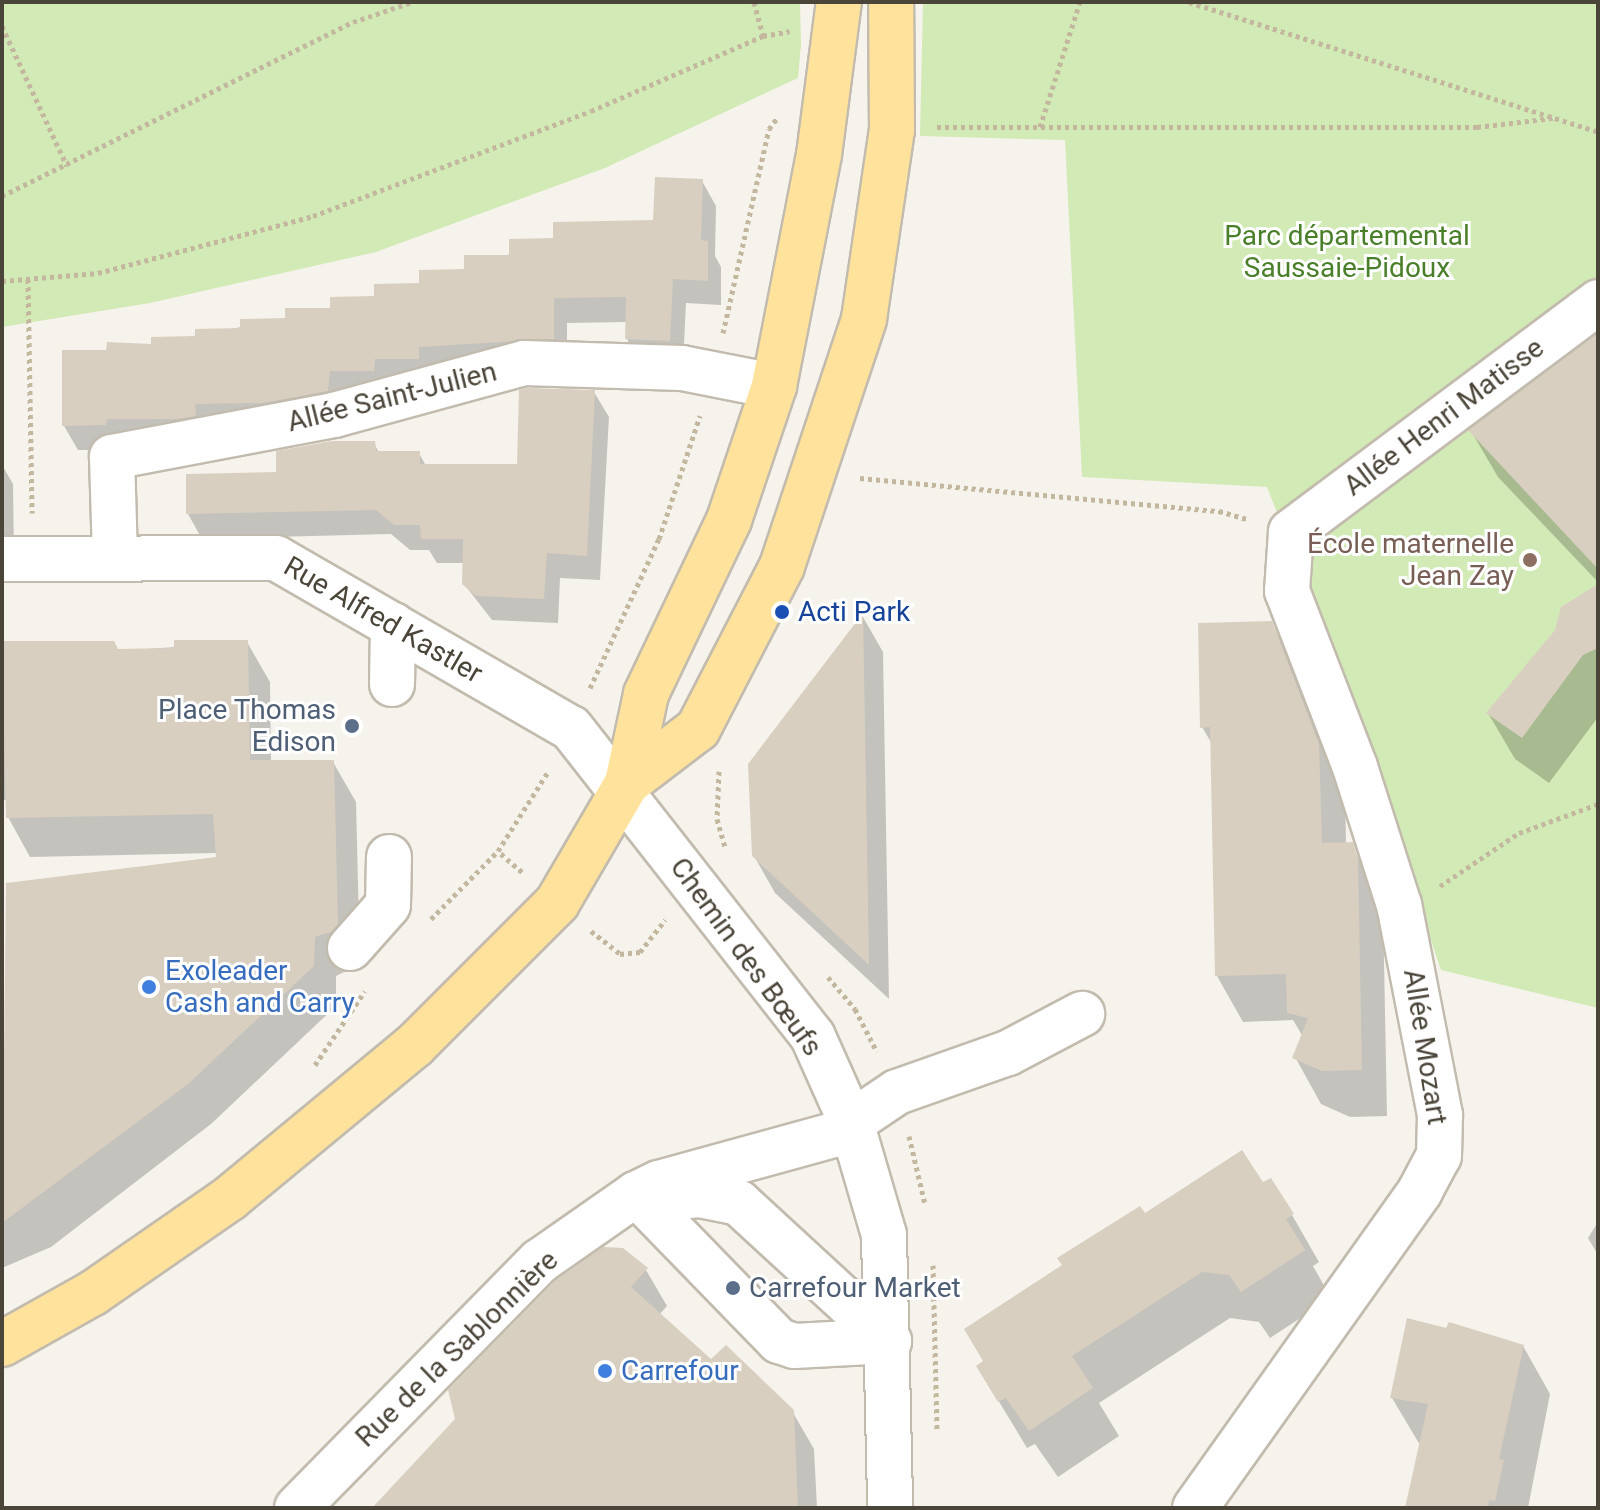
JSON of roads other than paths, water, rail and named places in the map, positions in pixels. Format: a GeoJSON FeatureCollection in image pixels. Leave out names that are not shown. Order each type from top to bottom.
{"type":"FeatureCollection","features":[{"type":"Feature","properties":{"kind":"main road"},"geometry":{"type":"LineString","coordinates":[[2,1344],[93,1293],[230,1198],[415,1045],[557,903],[624,790],[646,694],[729,520],[774,386],[819,155],[839,2]]}},
{"type":"Feature","properties":{"kind":"main road"},"geometry":{"type":"LineString","coordinates":[[624,790],[698,729],[766,603],[813,473],[864,319],[892,130],[891,2]]}},
{"type":"Feature","properties":{"kind":"street","name":"Allée Henri Matisse"},"geometry":{"type":"LineString","coordinates":[[1291,532],[1598,302]]}},
{"type":"Feature","properties":{"kind":"street","name":"Allée Saint-Julien"},"geometry":{"type":"LineString","coordinates":[[115,558],[112,457],[334,415],[524,363],[715,371],[774,386]]}},
{"type":"Feature","properties":{"kind":"street","name":"Allée Mozart"},"geometry":{"type":"LineString","coordinates":[[1195,1508],[1420,1191],[1439,1156],[1435,1086],[1399,905],[1355,767],[1287,591],[1291,532]]}},
{"type":"Feature","properties":{"kind":"street","name":"Rue Alfred Kastler"},"geometry":{"type":"LineString","coordinates":[[17,559],[276,558],[571,728],[624,790]]}},
{"type":"Feature","properties":{"kind":"street"},"geometry":{"type":"LineString","coordinates":[[392,684],[393,625]]}},
{"type":"Feature","properties":{"kind":"street","name":"Chemin des Bœufs"},"geometry":{"type":"LineString","coordinates":[[624,790],[813,1037],[851,1122],[884,1235],[889,1341],[890,1508]]}},
{"type":"Feature","properties":{"kind":"street"},"geometry":{"type":"LineString","coordinates":[[350,948],[388,905],[389,857]]}},
{"type":"Feature","properties":{"kind":"street","name":"Rue de la Sablonnière"},"geometry":{"type":"LineString","coordinates":[[297,1508],[540,1261],[641,1198],[659,1183],[833,1135],[897,1092],[1008,1053],[1082,1014]]}},
{"type":"Feature","properties":{"kind":"street"},"geometry":{"type":"LineString","coordinates":[[641,1198],[699,1195],[739,1203],[889,1341]]}},
{"type":"Feature","properties":{"kind":"street"},"geometry":{"type":"LineString","coordinates":[[641,1198],[779,1341],[794,1346],[889,1341]]}},
{"type":"Feature","properties":{"kind":"place","name":"École maternelle Jean Zay"},"geometry":{"type":"Point","coordinates":[1530,560]}},
{"type":"Feature","properties":{"kind":"place","name":"Acti Park"},"geometry":{"type":"Point","coordinates":[782,612]}},
{"type":"Feature","properties":{"kind":"place","name":"Place Thomas Edison"},"geometry":{"type":"Point","coordinates":[352,726]}},
{"type":"Feature","properties":{"kind":"place","name":"Exoleader Cash and Carry"},"geometry":{"type":"Point","coordinates":[149,987]}},
{"type":"Feature","properties":{"kind":"place","name":"Carrefour Market"},"geometry":{"type":"Point","coordinates":[733,1288]}},
{"type":"Feature","properties":{"kind":"place","name":"Carrefour"},"geometry":{"type":"Point","coordinates":[605,1371]}},
{"type":"Feature","properties":{"kind":"park label","name":"Parc départemental Saussaie-Pidoux"},"geometry":{"type":"Point","coordinates":[1347,252]}}]}
